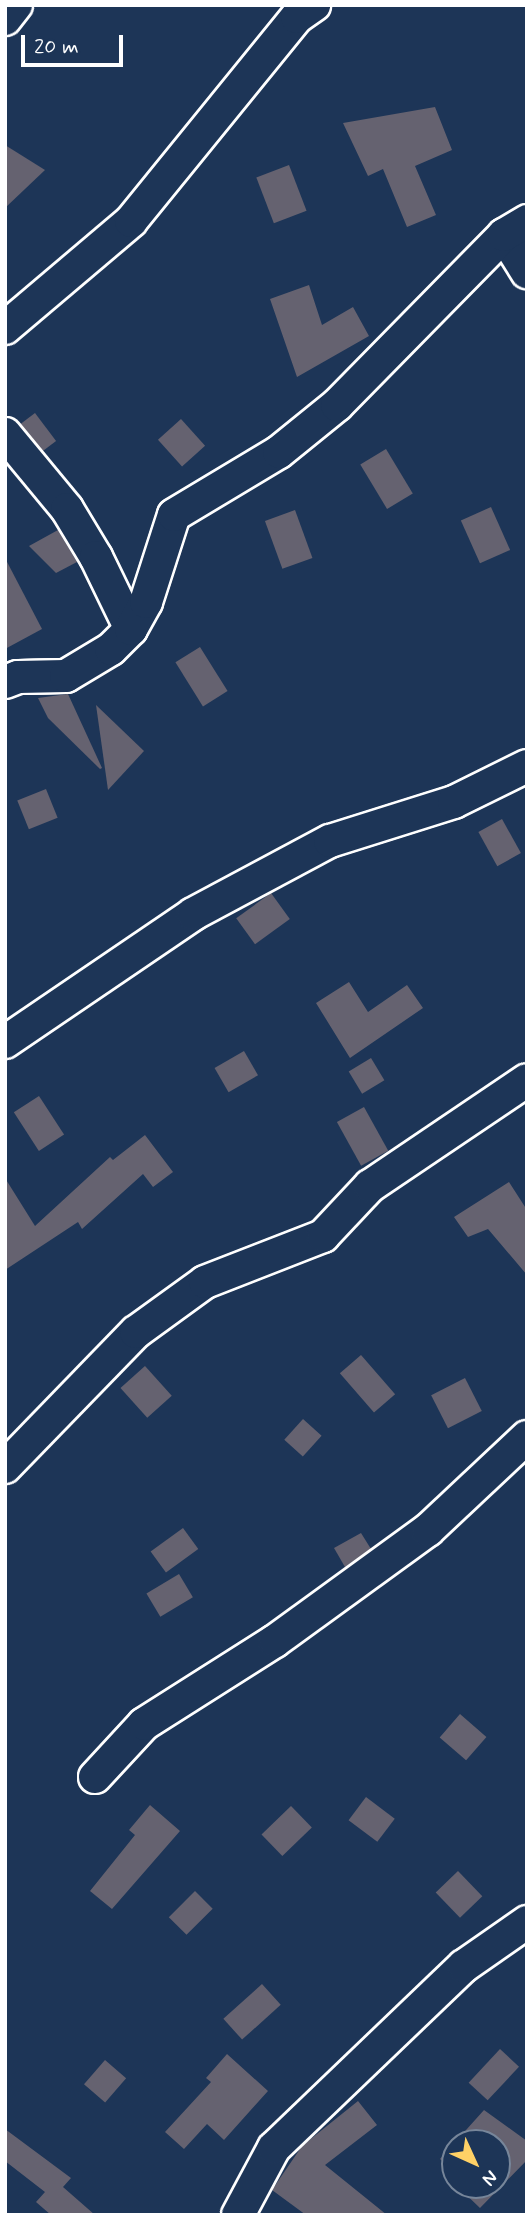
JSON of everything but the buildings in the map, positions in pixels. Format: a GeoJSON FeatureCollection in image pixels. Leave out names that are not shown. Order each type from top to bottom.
{"type":"FeatureCollection","features":[{"type":"Feature","properties":{"kind":"street"},"geometry":{"type":"LineString","coordinates":[[5,19],[16,5]]}},
{"type":"Feature","properties":{"kind":"street"},"geometry":{"type":"LineString","coordinates":[[5,328],[131,221],[297,17],[314,5]]}},
{"type":"Feature","properties":{"kind":"street"},"geometry":{"type":"LineString","coordinates":[[5,682],[18,677],[66,676],[111,649],[131,629],[146,601],[174,515],[279,452],[337,405],[515,228],[527,272]]}},
{"type":"Feature","properties":{"kind":"street"},"geometry":{"type":"LineString","coordinates":[[5,434],[66,509],[96,556],[131,629]]}},
{"type":"Feature","properties":{"kind":"street"},"geometry":{"type":"LineString","coordinates":[[5,1042],[192,914],[330,841],[454,802],[527,766]]}},
{"type":"Feature","properties":{"kind":"street"},"geometry":{"type":"LineString","coordinates":[[5,1467],[136,1332],[205,1282],[323,1236],[370,1186],[527,1080]]}},
{"type":"Feature","properties":{"kind":"street"},"geometry":{"type":"LineString","coordinates":[[95,1777],[144,1724],[275,1641],[428,1530],[527,1437]]}},
{"type":"Feature","properties":{"kind":"street"},"geometry":{"type":"LineString","coordinates":[[238,2215],[284,2138],[464,1966],[527,1922]]}}]}
